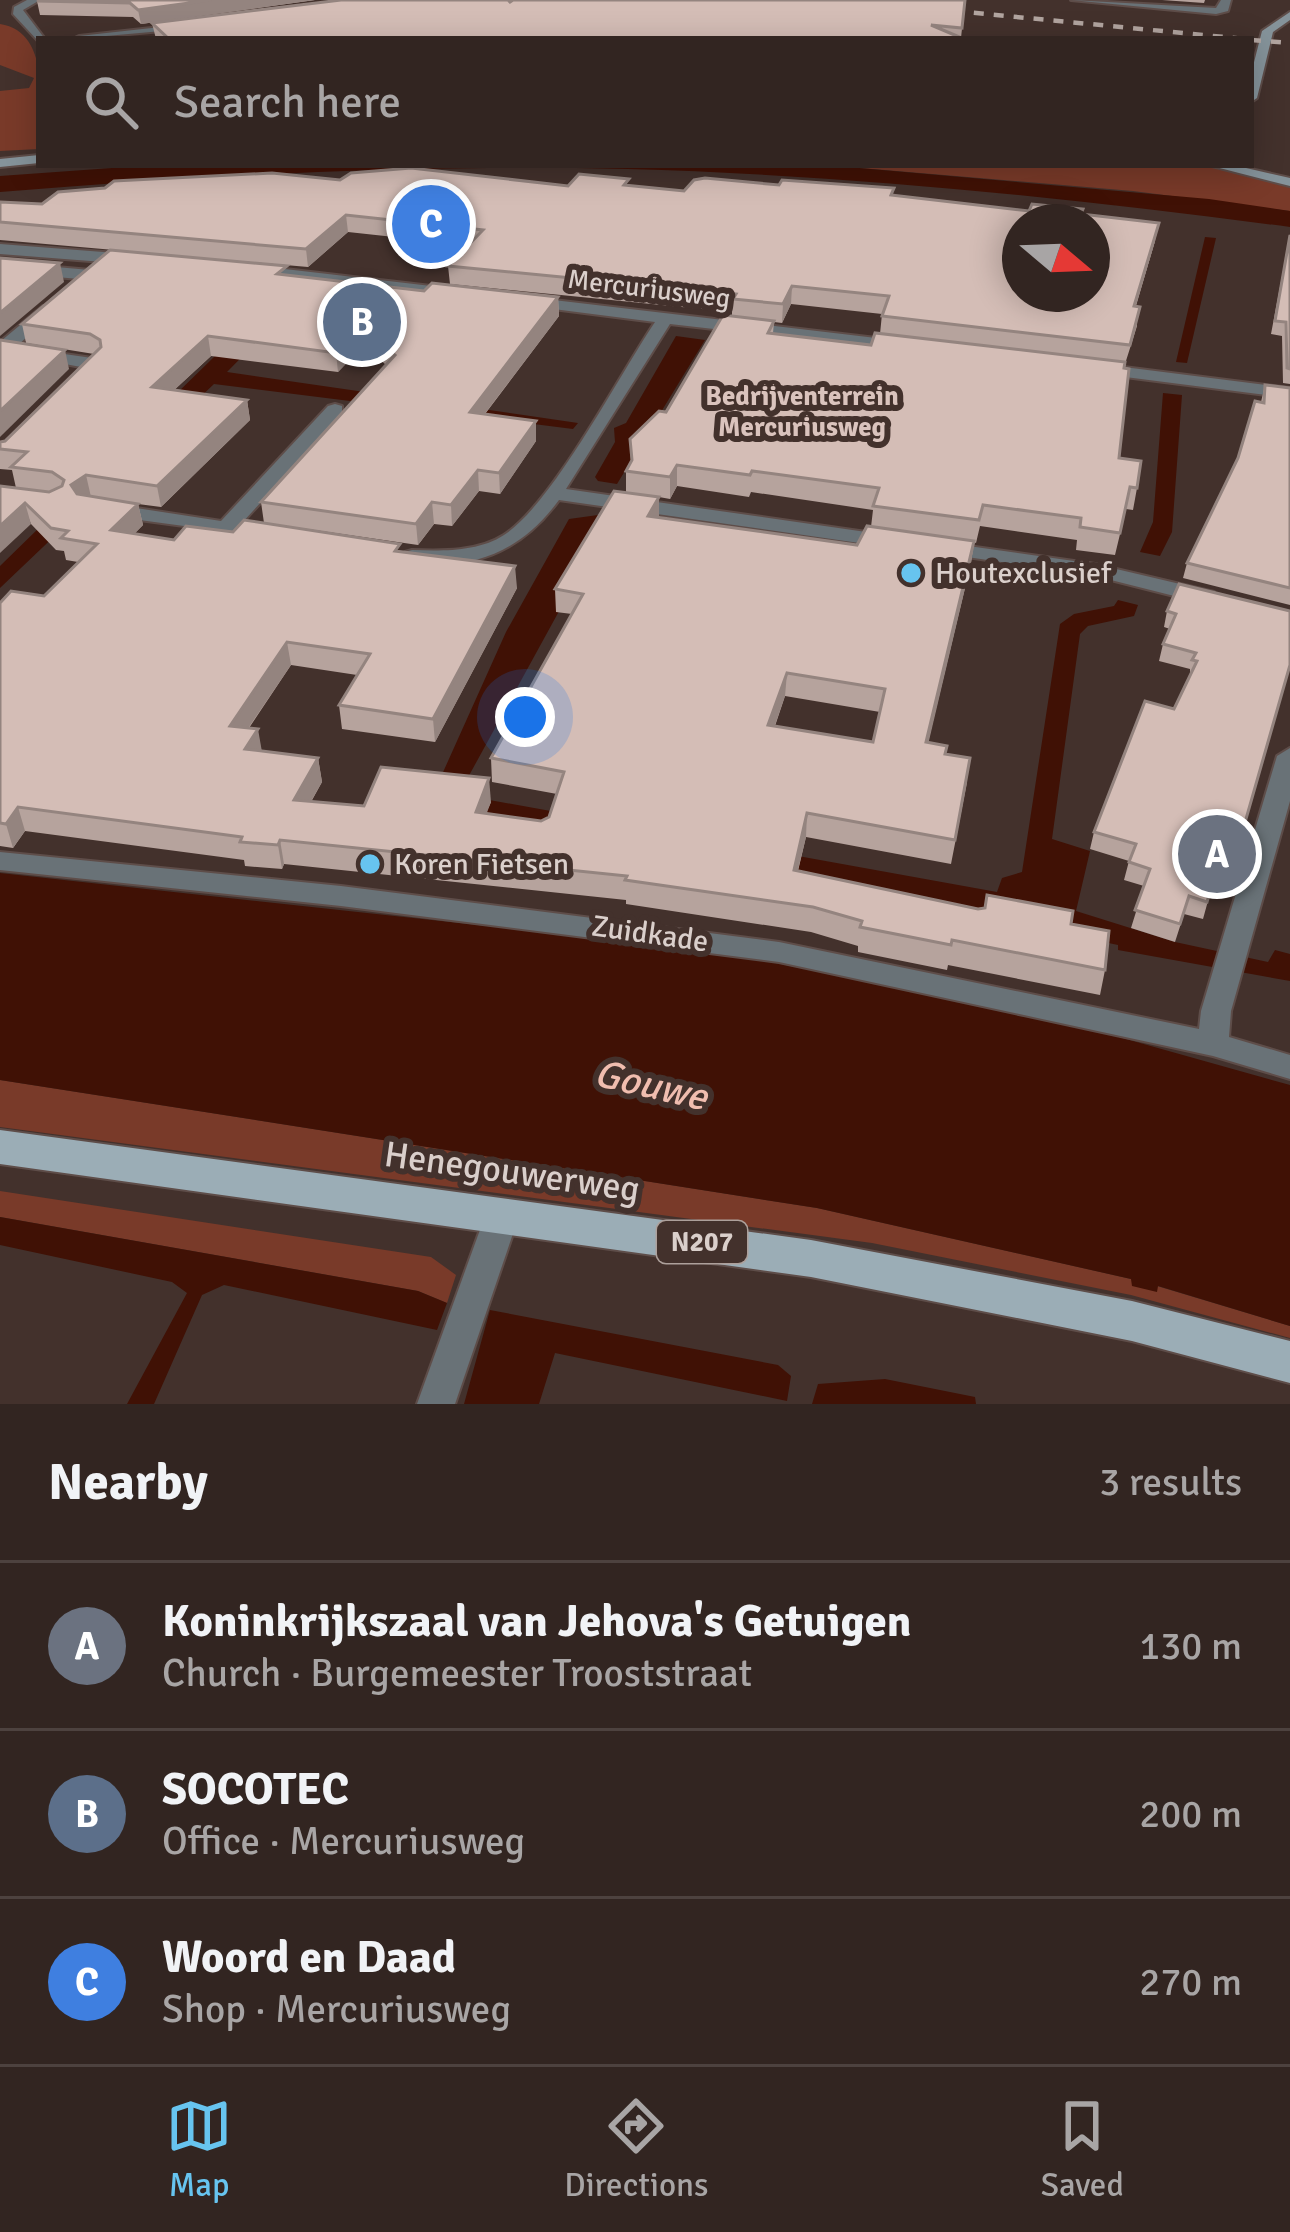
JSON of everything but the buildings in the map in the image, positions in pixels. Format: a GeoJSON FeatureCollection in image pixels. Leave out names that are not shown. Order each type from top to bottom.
{"type":"FeatureCollection","features":[{"type":"Feature","properties":{"kind":"main road"},"geometry":{"type":"LineString","coordinates":[[1254,78],[1268,31],[1290,15]]}},
{"type":"Feature","properties":{"kind":"main road"},"geometry":{"type":"LineString","coordinates":[[0,161],[36,158]]}},
{"type":"Feature","properties":{"kind":"main road"},"geometry":{"type":"LineString","coordinates":[[1254,167],[1290,178]]}},
{"type":"Feature","properties":{"kind":"main road"},"geometry":{"type":"LineString","coordinates":[[1232,168],[1290,178]]}},
{"type":"Feature","properties":{"kind":"main road","name":"Henegouwerweg"},"geometry":{"type":"LineString","coordinates":[[0,1147],[803,1256],[1127,1318],[1290,1362]]}},
{"type":"Feature","properties":{"kind":"street"},"geometry":{"type":"LineString","coordinates":[[35,0],[18,9],[36,36]]}},
{"type":"Feature","properties":{"kind":"street"},"geometry":{"type":"LineString","coordinates":[[1076,0],[1216,11],[1224,9],[1226,0]]}},
{"type":"Feature","properties":{"kind":"street"},"geometry":{"type":"LineString","coordinates":[[0,20],[20,17]]}},
{"type":"Feature","properties":{"kind":"street"},"geometry":{"type":"LineString","coordinates":[[103,36],[208,23]]}},
{"type":"Feature","properties":{"kind":"street"},"geometry":{"type":"LineString","coordinates":[[0,249],[145,260]]}},
{"type":"Feature","properties":{"kind":"street"},"geometry":{"type":"LineString","coordinates":[[61,397],[93,363],[8,351],[7,345],[110,257]]}},
{"type":"Feature","properties":{"kind":"street"},"geometry":{"type":"LineString","coordinates":[[0,267],[90,274]]}},
{"type":"Feature","properties":{"kind":"street"},"geometry":{"type":"LineString","coordinates":[[247,269],[480,297]]}},
{"type":"Feature","properties":{"kind":"street","name":"Mercuriusweg"},"geometry":{"type":"LineString","coordinates":[[500,299],[930,350]]}},
{"type":"Feature","properties":{"kind":"street"},"geometry":{"type":"LineString","coordinates":[[384,552],[451,556],[494,548],[530,526],[664,319]]}},
{"type":"Feature","properties":{"kind":"street"},"geometry":{"type":"LineString","coordinates":[[1078,367],[1290,393]]}},
{"type":"Feature","properties":{"kind":"street"},"geometry":{"type":"LineString","coordinates":[[226,528],[335,410]]}},
{"type":"Feature","properties":{"kind":"street"},"geometry":{"type":"LineString","coordinates":[[551,493],[1095,570],[1232,603]]}},
{"type":"Feature","properties":{"kind":"street"},"geometry":{"type":"LineString","coordinates":[[90,507],[293,538]]}},
{"type":"Feature","properties":{"kind":"street"},"geometry":{"type":"LineString","coordinates":[[1213,1044],[1231,960],[1290,756]]}},
{"type":"Feature","properties":{"kind":"street","name":"Zuidkade"},"geometry":{"type":"LineString","coordinates":[[0,861],[341,896],[779,952],[1213,1044],[1290,1067]]}},
{"type":"Feature","properties":{"kind":"street"},"geometry":{"type":"LineString","coordinates":[[436,1404],[502,1216]]}},
{"type":"Feature","properties":{"kind":"shaded area"},"geometry":{"type":"Polygon","coordinates":[[[0,24],[17,30],[36,57],[36,149],[0,151],[0,91],[29,88],[34,78],[0,65],[0,24]]]}},
{"type":"Feature","properties":{"kind":"shaded area"},"geometry":{"type":"Polygon","coordinates":[[[861,168],[1218,168],[1290,184],[1290,211],[1133,191],[861,168]]]}},
{"type":"Feature","properties":{"kind":"shaded area"},"geometry":{"type":"Polygon","coordinates":[[[0,1080],[817,1208],[1131,1279],[1157,1291],[1157,1286],[1290,1326],[1290,1338],[1131,1295],[872,1243],[0,1127],[0,1080]]]}},
{"type":"Feature","properties":{"kind":"shaded area"},"geometry":{"type":"Polygon","coordinates":[[[0,1191],[431,1257],[456,1275],[447,1303],[418,1291],[0,1217],[0,1191]]]}},
{"type":"Feature","properties":{"kind":"water"},"geometry":{"type":"Polygon","coordinates":[[[112,168],[471,168],[314,172],[0,192],[0,176],[112,168]]]}},
{"type":"Feature","properties":{"kind":"water"},"geometry":{"type":"Polygon","coordinates":[[[471,168],[859,168],[1209,199],[1290,211],[1290,227],[1110,204],[794,177],[471,168]]]}},
{"type":"Feature","properties":{"kind":"water"},"geometry":{"type":"Polygon","coordinates":[[[1205,237],[1216,238],[1187,363],[1176,362],[1205,237]]]}},
{"type":"Feature","properties":{"kind":"water"},"geometry":{"type":"Polygon","coordinates":[[[302,296],[227,372],[578,423],[573,429],[214,384],[0,588],[0,566],[215,356],[302,296]]]}},
{"type":"Feature","properties":{"kind":"water"},"geometry":{"type":"Polygon","coordinates":[[[676,336],[705,340],[617,484],[598,481],[595,477],[615,442],[614,428],[626,423],[676,336]]]}},
{"type":"Feature","properties":{"kind":"water"},"geometry":{"type":"Polygon","coordinates":[[[1163,393],[1182,395],[1172,532],[1160,556],[1140,552],[1153,522],[1163,393]]]}},
{"type":"Feature","properties":{"kind":"water"},"geometry":{"type":"Polygon","coordinates":[[[598,515],[609,520],[466,781],[473,797],[997,892],[1002,878],[1022,872],[1060,624],[1074,614],[1114,606],[1118,600],[1138,605],[1134,616],[1088,626],[1080,634],[1052,839],[1090,851],[1076,911],[1175,942],[1268,962],[1275,950],[1290,954],[1290,981],[1118,950],[1118,945],[1047,930],[422,819],[506,632],[569,519],[598,515]]]}},
{"type":"Feature","properties":{"kind":"water","name":"Gouwe"},"geometry":{"type":"Polygon","coordinates":[[[0,873],[716,951],[1051,1018],[1290,1085],[1290,1326],[1158,1286],[1157,1292],[1132,1286],[1131,1279],[817,1208],[0,1080],[0,873]]]}},
{"type":"Feature","properties":{"kind":"water"},"geometry":{"type":"Polygon","coordinates":[[[0,1217],[418,1291],[447,1303],[437,1330],[224,1285],[202,1295],[154,1404],[127,1404],[187,1293],[172,1282],[0,1245],[0,1217]]]}},
{"type":"Feature","properties":{"kind":"water"},"geometry":{"type":"Polygon","coordinates":[[[490,1310],[778,1365],[791,1376],[787,1401],[555,1353],[539,1404],[464,1404],[490,1310]]]}},
{"type":"Feature","properties":{"kind":"water"},"geometry":{"type":"Polygon","coordinates":[[[885,1379],[975,1397],[976,1404],[812,1404],[818,1384],[885,1379]]]}},
{"type":"Feature","properties":{"kind":"railway"},"geometry":{"type":"LineString","coordinates":[[934,9],[1214,36]]}},
{"type":"Feature","properties":{"kind":"railway"},"geometry":{"type":"LineString","coordinates":[[1254,40],[1290,43]]}},
{"type":"Feature","properties":{"kind":"place","name":"Woord en Daad"},"geometry":{"type":"Point","coordinates":[431,224]}},
{"type":"Feature","properties":{"kind":"place","name":"SOCOTEC"},"geometry":{"type":"Point","coordinates":[362,322]}},
{"type":"Feature","properties":{"kind":"place","name":"Houtexclusief"},"geometry":{"type":"Point","coordinates":[911,573]}},
{"type":"Feature","properties":{"kind":"place","name":"Koninkrijkszaal van Jehova's Getuigen"},"geometry":{"type":"Point","coordinates":[1217,854]}},
{"type":"Feature","properties":{"kind":"place","name":"Koren Fietsen"},"geometry":{"type":"Point","coordinates":[370,864]}},
{"type":"Feature","properties":{"kind":"district","name":"Bedrijventerrein Mercuriusweg"},"geometry":{"type":"Point","coordinates":[802,412]}}]}
